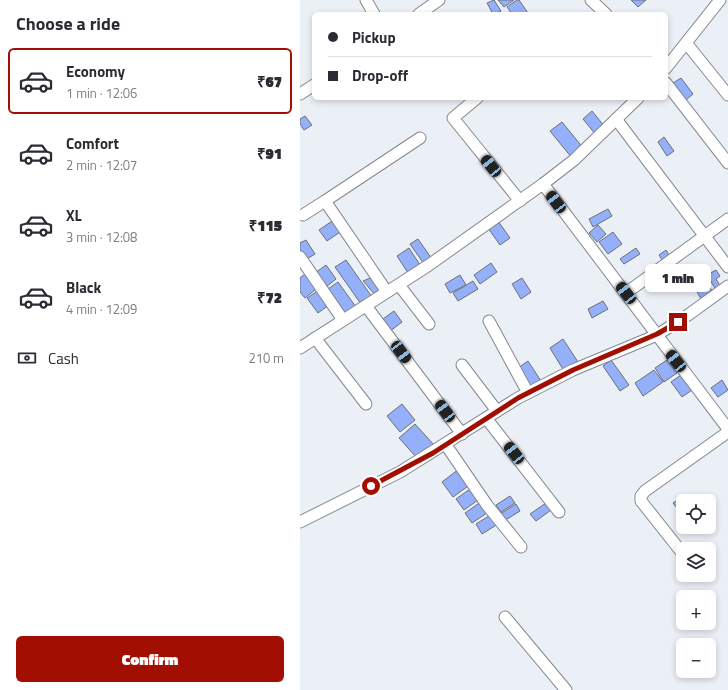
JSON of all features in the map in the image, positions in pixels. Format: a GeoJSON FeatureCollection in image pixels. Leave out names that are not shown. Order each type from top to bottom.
{"type":"FeatureCollection","features":[{"type":"Feature","properties":{"kind":"street"},"geometry":{"type":"LineString","coordinates":[[366,0],[373,12]]}},
{"type":"Feature","properties":{"kind":"street"},"geometry":{"type":"LineString","coordinates":[[422,12],[439,0]]}},
{"type":"Feature","properties":{"kind":"street"},"geometry":{"type":"LineString","coordinates":[[591,0],[604,12]]}},
{"type":"Feature","properties":{"kind":"street"},"geometry":{"type":"LineString","coordinates":[[668,66],[687,44],[714,2]]}},
{"type":"Feature","properties":{"kind":"street"},"geometry":{"type":"LineString","coordinates":[[687,44],[728,95]]}},
{"type":"Feature","properties":{"kind":"street"},"geometry":{"type":"LineString","coordinates":[[300,94],[312,86]]}},
{"type":"Feature","properties":{"kind":"street"},"geometry":{"type":"LineString","coordinates":[[668,86],[728,163]]}},
{"type":"Feature","properties":{"kind":"street"},"geometry":{"type":"LineString","coordinates":[[475,100],[454,117],[453,120],[520,201]]}},
{"type":"Feature","properties":{"kind":"street"},"geometry":{"type":"LineString","coordinates":[[300,348],[399,285],[520,201],[574,160],[636,100]]}},
{"type":"Feature","properties":{"kind":"street"},"geometry":{"type":"LineString","coordinates":[[616,119],[728,267]]}},
{"type":"Feature","properties":{"kind":"street"},"geometry":{"type":"LineString","coordinates":[[304,215],[420,138]]}},
{"type":"Feature","properties":{"kind":"street"},"geometry":{"type":"LineString","coordinates":[[543,184],[728,430],[644,492],[642,496],[641,501],[676,545]]}},
{"type":"Feature","properties":{"kind":"street"},"geometry":{"type":"LineString","coordinates":[[325,201],[387,292]]}},
{"type":"Feature","properties":{"kind":"street"},"geometry":{"type":"LineString","coordinates":[[626,293],[728,219]]}},
{"type":"Feature","properties":{"kind":"street"},"geometry":{"type":"LineString","coordinates":[[300,257],[343,320]]}},
{"type":"Feature","properties":{"kind":"street"},"geometry":{"type":"LineString","coordinates":[[399,285],[429,324]]}},
{"type":"Feature","properties":{"kind":"street"},"geometry":{"type":"LineString","coordinates":[[300,522],[400,472],[528,393],[615,351],[657,334],[728,286]]}},
{"type":"Feature","properties":{"kind":"street"},"geometry":{"type":"LineString","coordinates":[[366,306],[462,434]]}},
{"type":"Feature","properties":{"kind":"street"},"geometry":{"type":"LineString","coordinates":[[489,321],[528,393]]}},
{"type":"Feature","properties":{"kind":"street"},"geometry":{"type":"LineString","coordinates":[[315,338],[366,404]]}},
{"type":"Feature","properties":{"kind":"street"},"geometry":{"type":"LineString","coordinates":[[462,365],[497,411]]}},
{"type":"Feature","properties":{"kind":"street"},"geometry":{"type":"LineString","coordinates":[[486,418],[559,512]]}},
{"type":"Feature","properties":{"kind":"street"},"geometry":{"type":"LineString","coordinates":[[446,445],[487,505],[521,547]]}},
{"type":"Feature","properties":{"kind":"street"},"geometry":{"type":"LineString","coordinates":[[505,617],[566,690]]}},
{"type":"Feature","properties":{"kind":"building"},"geometry":{"type":"Polygon","coordinates":[[[494,0],[501,11],[492,12],[487,3],[494,0]]]}},
{"type":"Feature","properties":{"kind":"building"},"geometry":{"type":"Polygon","coordinates":[[[498,0],[514,0],[504,7],[498,0]]]}},
{"type":"Feature","properties":{"kind":"building"},"geometry":{"type":"Polygon","coordinates":[[[519,0],[527,12],[511,12],[507,7],[519,0]]]}},
{"type":"Feature","properties":{"kind":"building"},"geometry":{"type":"Polygon","coordinates":[[[631,0],[646,0],[638,7],[631,0]]]}},
{"type":"Feature","properties":{"kind":"building"},"geometry":{"type":"Polygon","coordinates":[[[681,78],[693,94],[686,100],[673,83],[681,78]]]}},
{"type":"Feature","properties":{"kind":"building"},"geometry":{"type":"Polygon","coordinates":[[[592,111],[605,127],[596,135],[583,119],[592,111]]]}},
{"type":"Feature","properties":{"kind":"building"},"geometry":{"type":"Polygon","coordinates":[[[305,116],[312,125],[304,130],[300,124],[300,119],[305,116]]]}},
{"type":"Feature","properties":{"kind":"building"},"geometry":{"type":"Polygon","coordinates":[[[562,122],[584,149],[572,158],[550,131],[562,122]]]}},
{"type":"Feature","properties":{"kind":"building"},"geometry":{"type":"Polygon","coordinates":[[[664,137],[674,151],[667,156],[658,142],[664,137]]]}},
{"type":"Feature","properties":{"kind":"building"},"geometry":{"type":"Polygon","coordinates":[[[608,209],[612,216],[593,227],[589,219],[608,209]]]}},
{"type":"Feature","properties":{"kind":"building"},"geometry":{"type":"Polygon","coordinates":[[[335,219],[343,230],[327,241],[319,230],[335,219]]]}},
{"type":"Feature","properties":{"kind":"building"},"geometry":{"type":"Polygon","coordinates":[[[498,221],[510,238],[500,245],[488,228],[498,221]]]}},
{"type":"Feature","properties":{"kind":"building"},"geometry":{"type":"Polygon","coordinates":[[[598,225],[606,234],[597,242],[589,233],[598,225]]]}},
{"type":"Feature","properties":{"kind":"building"},"geometry":{"type":"Polygon","coordinates":[[[613,232],[622,244],[608,254],[599,242],[613,232]]]}},
{"type":"Feature","properties":{"kind":"building"},"geometry":{"type":"Polygon","coordinates":[[[418,239],[432,259],[424,264],[410,244],[418,239]]]}},
{"type":"Feature","properties":{"kind":"building"},"geometry":{"type":"Polygon","coordinates":[[[306,240],[315,254],[305,260],[300,251],[300,243],[306,240]]]}},
{"type":"Feature","properties":{"kind":"building"},"geometry":{"type":"Polygon","coordinates":[[[409,248],[422,268],[410,276],[397,256],[409,248]]]}},
{"type":"Feature","properties":{"kind":"building"},"geometry":{"type":"Polygon","coordinates":[[[636,248],[640,254],[624,264],[620,259],[636,248]]]}},
{"type":"Feature","properties":{"kind":"building"},"geometry":{"type":"Polygon","coordinates":[[[666,250],[671,259],[664,263],[659,255],[666,250]]]}},
{"type":"Feature","properties":{"kind":"building"},"geometry":{"type":"Polygon","coordinates":[[[346,260],[372,297],[361,304],[335,267],[346,260]]]}},
{"type":"Feature","properties":{"kind":"building"},"geometry":{"type":"Polygon","coordinates":[[[491,263],[497,272],[480,284],[474,275],[491,263]]]}},
{"type":"Feature","properties":{"kind":"building"},"geometry":{"type":"Polygon","coordinates":[[[326,265],[336,279],[326,287],[315,273],[326,265]]]}},
{"type":"Feature","properties":{"kind":"building"},"geometry":{"type":"Polygon","coordinates":[[[716,270],[720,276],[716,279],[721,287],[716,290],[707,275],[716,270]]]}},
{"type":"Feature","properties":{"kind":"building"},"geometry":{"type":"Polygon","coordinates":[[[305,274],[316,289],[305,298],[300,292],[300,278],[305,274]]]}},
{"type":"Feature","properties":{"kind":"building"},"geometry":{"type":"Polygon","coordinates":[[[703,274],[713,293],[701,299],[691,281],[703,274]]]}},
{"type":"Feature","properties":{"kind":"building"},"geometry":{"type":"Polygon","coordinates":[[[460,275],[466,285],[450,293],[445,284],[460,275]]]}},
{"type":"Feature","properties":{"kind":"building"},"geometry":{"type":"Polygon","coordinates":[[[375,276],[382,291],[376,296],[363,281],[375,276]]]}},
{"type":"Feature","properties":{"kind":"building"},"geometry":{"type":"Polygon","coordinates":[[[522,278],[531,292],[521,299],[512,284],[522,278]]]}},
{"type":"Feature","properties":{"kind":"building"},"geometry":{"type":"Polygon","coordinates":[[[473,281],[478,289],[458,301],[453,293],[473,281]]]}},
{"type":"Feature","properties":{"kind":"building"},"geometry":{"type":"Polygon","coordinates":[[[338,282],[356,307],[346,314],[328,289],[338,282]]]}},
{"type":"Feature","properties":{"kind":"building"},"geometry":{"type":"Polygon","coordinates":[[[319,290],[329,305],[318,313],[307,298],[319,290]]]}},
{"type":"Feature","properties":{"kind":"building"},"geometry":{"type":"Polygon","coordinates":[[[603,301],[608,309],[592,318],[588,309],[603,301]]]}},
{"type":"Feature","properties":{"kind":"building"},"geometry":{"type":"Polygon","coordinates":[[[394,311],[402,322],[389,332],[380,321],[394,311]]]}},
{"type":"Feature","properties":{"kind":"building"},"geometry":{"type":"Polygon","coordinates":[[[563,339],[578,362],[564,371],[550,348],[563,339]]]}},
{"type":"Feature","properties":{"kind":"building"},"geometry":{"type":"Polygon","coordinates":[[[611,360],[629,385],[620,391],[603,366],[611,360]]]}},
{"type":"Feature","properties":{"kind":"building"},"geometry":{"type":"Polygon","coordinates":[[[667,360],[677,373],[664,382],[655,368],[667,360]]]}},
{"type":"Feature","properties":{"kind":"building"},"geometry":{"type":"Polygon","coordinates":[[[528,361],[541,381],[531,387],[518,368],[528,361]]]}},
{"type":"Feature","properties":{"kind":"building"},"geometry":{"type":"Polygon","coordinates":[[[654,370],[663,382],[643,396],[635,383],[654,370]]]}},
{"type":"Feature","properties":{"kind":"building"},"geometry":{"type":"Polygon","coordinates":[[[681,375],[692,390],[682,397],[671,382],[681,375]]]}},
{"type":"Feature","properties":{"kind":"building"},"geometry":{"type":"Polygon","coordinates":[[[722,380],[728,390],[718,397],[711,388],[722,380]]]}},
{"type":"Feature","properties":{"kind":"building"},"geometry":{"type":"Polygon","coordinates":[[[402,404],[415,420],[400,432],[387,416],[402,404]]]}},
{"type":"Feature","properties":{"kind":"building"},"geometry":{"type":"Polygon","coordinates":[[[415,424],[434,445],[418,459],[399,438],[415,424]]]}},
{"type":"Feature","properties":{"kind":"building"},"geometry":{"type":"Polygon","coordinates":[[[459,469],[471,484],[453,497],[442,482],[459,469]]]}},
{"type":"Feature","properties":{"kind":"building"},"geometry":{"type":"Polygon","coordinates":[[[473,487],[481,498],[464,510],[456,499],[473,487]]]}},
{"type":"Feature","properties":{"kind":"building"},"geometry":{"type":"Polygon","coordinates":[[[510,496],[515,503],[501,512],[496,505],[510,496]]]}},
{"type":"Feature","properties":{"kind":"building"},"geometry":{"type":"Polygon","coordinates":[[[482,501],[490,511],[472,523],[465,513],[482,501]]]}},
{"type":"Feature","properties":{"kind":"building"},"geometry":{"type":"Polygon","coordinates":[[[546,503],[551,510],[536,521],[530,514],[546,503]]]}},
{"type":"Feature","properties":{"kind":"building"},"geometry":{"type":"Polygon","coordinates":[[[516,504],[520,511],[504,521],[500,514],[516,504]]]}},
{"type":"Feature","properties":{"kind":"building"},"geometry":{"type":"Polygon","coordinates":[[[492,514],[498,524],[482,534],[476,524],[492,514]]]}},
{"type":"Feature","properties":{"kind":"route"},"geometry":{"type":"LineString","coordinates":[[371,486],[400,472],[433,453],[518,398],[573,370],[657,334],[678,322]]}}]}
